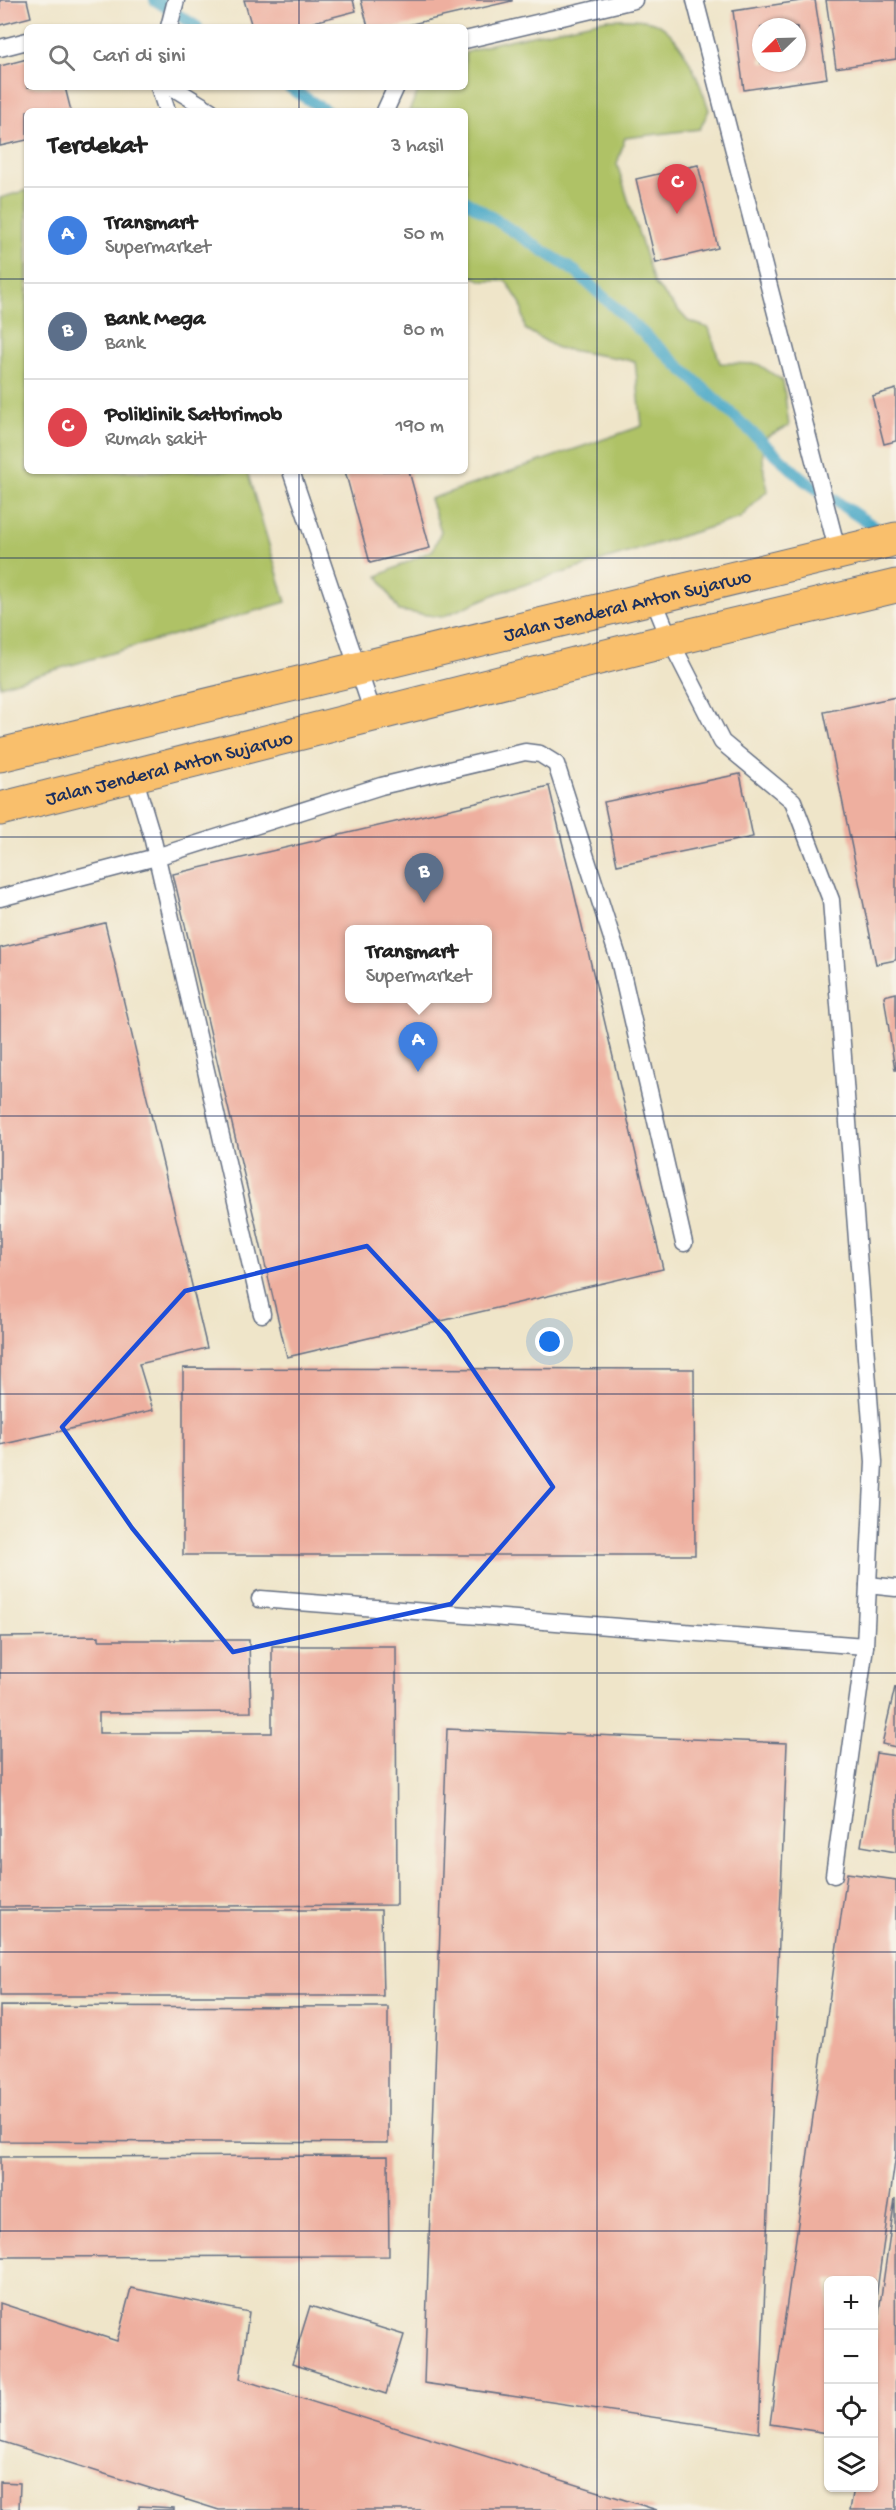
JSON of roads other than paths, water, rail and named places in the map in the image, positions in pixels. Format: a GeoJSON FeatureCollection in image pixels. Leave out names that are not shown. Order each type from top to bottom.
{"type":"FeatureCollection","features":[{"type":"Feature","properties":{"kind":"highway","name":"Jalan Jenderal Anton Sujarwo"},"geometry":{"type":"LineString","coordinates":[[0,755],[869,546]]}},
{"type":"Feature","properties":{"kind":"highway"},"geometry":{"type":"LineString","coordinates":[[869,546],[885,589]]}},
{"type":"Feature","properties":{"kind":"highway","name":"Jalan Jenderal Anton Sujarwo"},"geometry":{"type":"LineString","coordinates":[[0,809],[670,640],[885,589]]}},
{"type":"Feature","properties":{"kind":"lane"},"geometry":{"type":"LineString","coordinates":[[169,24],[176,0]]}},
{"type":"Feature","properties":{"kind":"lane"},"geometry":{"type":"LineString","coordinates":[[468,39],[634,0]]}},
{"type":"Feature","properties":{"kind":"lane"},"geometry":{"type":"LineString","coordinates":[[694,0],[824,503],[869,546]]}},
{"type":"Feature","properties":{"kind":"lane"},"geometry":{"type":"LineString","coordinates":[[0,48],[24,42]]}},
{"type":"Feature","properties":{"kind":"lane"},"geometry":{"type":"LineString","coordinates":[[160,90],[166,108]]}},
{"type":"Feature","properties":{"kind":"lane"},"geometry":{"type":"LineString","coordinates":[[177,90],[206,108]]}},
{"type":"Feature","properties":{"kind":"lane"},"geometry":{"type":"LineString","coordinates":[[387,107],[395,90]]}},
{"type":"Feature","properties":{"kind":"lane"},"geometry":{"type":"LineString","coordinates":[[292,474],[374,716]]}},
{"type":"Feature","properties":{"kind":"lane"},"geometry":{"type":"LineString","coordinates":[[653,598],[670,640],[722,742],[793,801],[831,900],[874,1462],[865,1646],[834,1875]]}},
{"type":"Feature","properties":{"kind":"lane"},"geometry":{"type":"LineString","coordinates":[[0,898],[156,856],[381,786],[525,752],[540,754],[556,764],[619,960],[684,1243]]}},
{"type":"Feature","properties":{"kind":"lane"},"geometry":{"type":"LineString","coordinates":[[134,776],[146,812],[262,1314]]}},
{"type":"Feature","properties":{"kind":"lane"},"geometry":{"type":"LineString","coordinates":[[868,1585],[896,1588]]}},
{"type":"Feature","properties":{"kind":"lane"},"geometry":{"type":"LineString","coordinates":[[260,1599],[865,1646]]}},
{"type":"Feature","properties":{"kind":"waterway"},"geometry":{"type":"LineString","coordinates":[[155,0],[192,24]]}},
{"type":"Feature","properties":{"kind":"waterway"},"geometry":{"type":"LineString","coordinates":[[294,90],[321,108]]}},
{"type":"Feature","properties":{"kind":"waterway"},"geometry":{"type":"LineString","coordinates":[[468,202],[576,272],[804,480],[888,536]]}},
{"type":"Feature","properties":{"kind":"place","name":"Poliklinik Satbrimob"},"geometry":{"type":"Point","coordinates":[677,214]}},
{"type":"Feature","properties":{"kind":"place","name":"Bank Mega"},"geometry":{"type":"Point","coordinates":[424,903]}},
{"type":"Feature","properties":{"kind":"place","name":"Transmart"},"geometry":{"type":"Point","coordinates":[418,1072]}}]}
